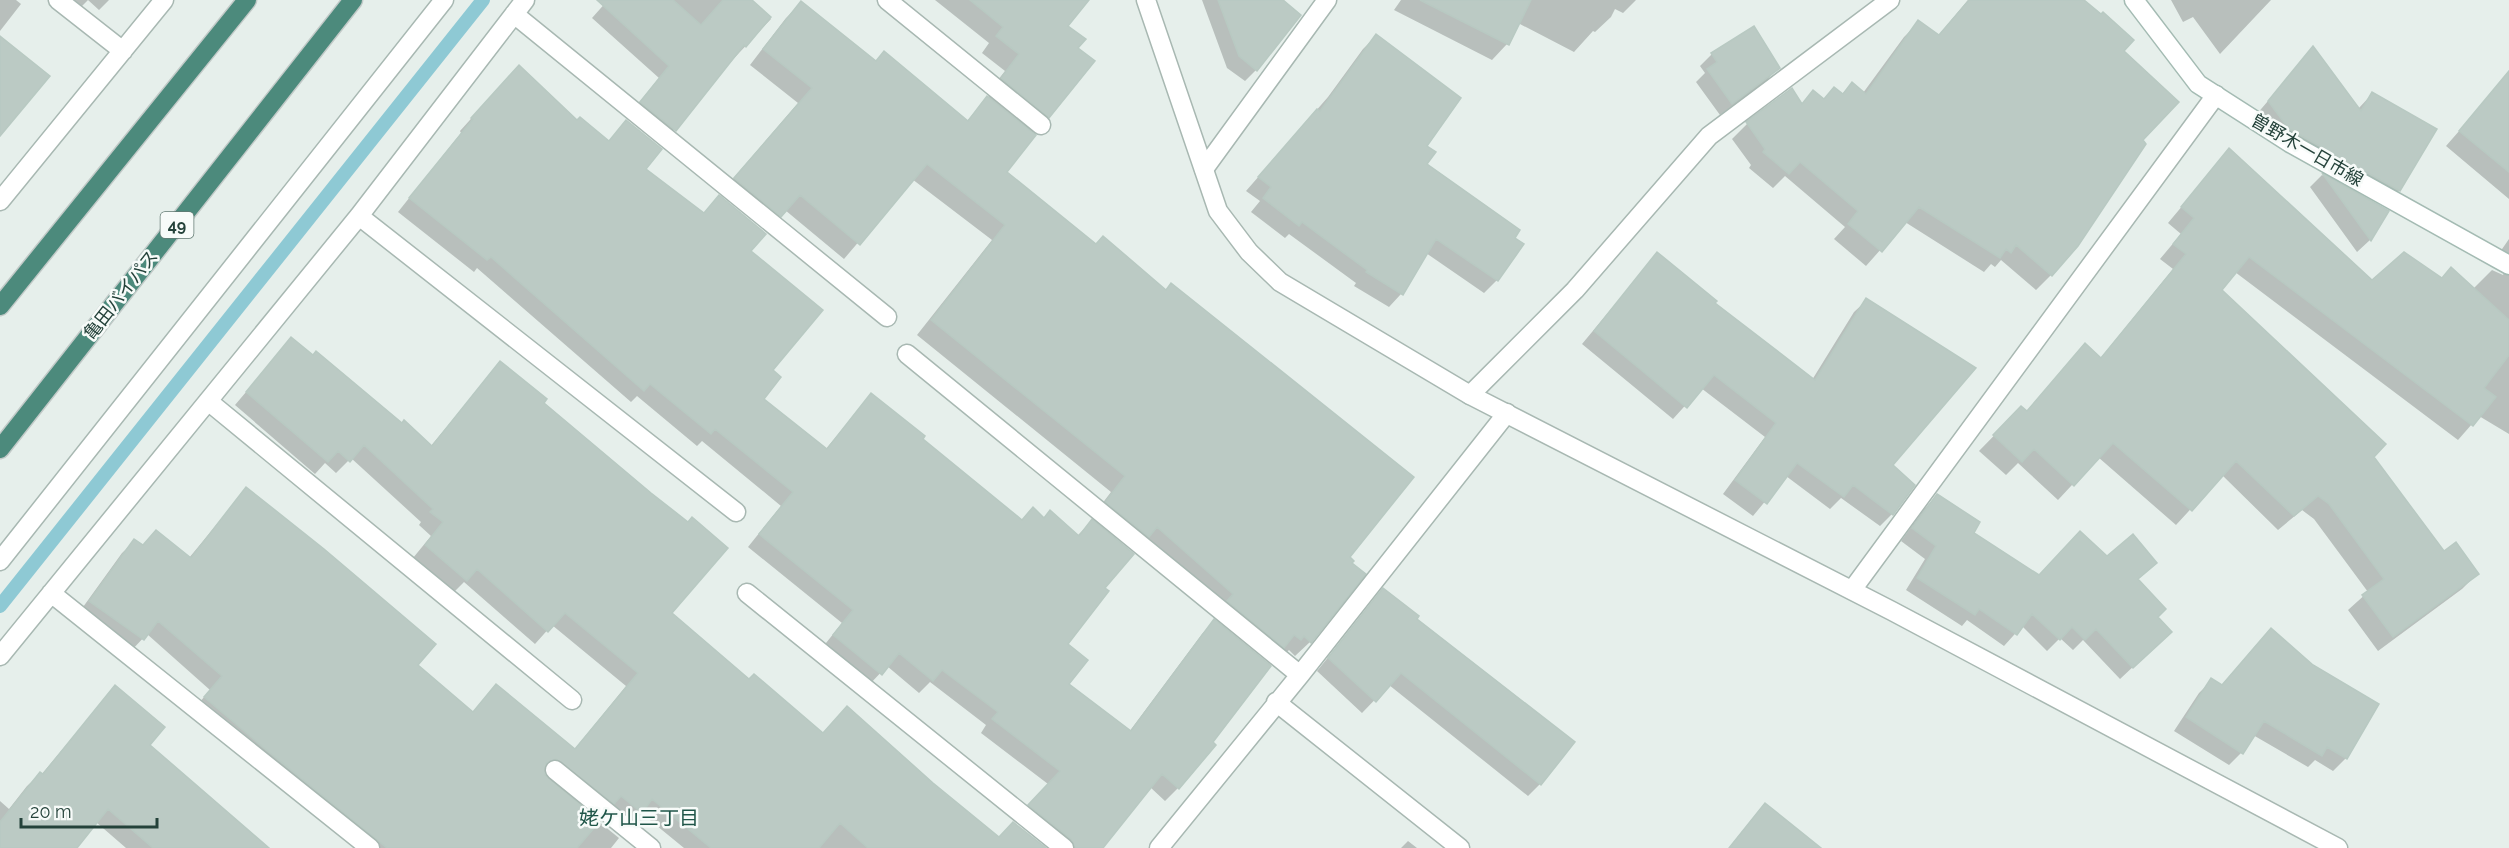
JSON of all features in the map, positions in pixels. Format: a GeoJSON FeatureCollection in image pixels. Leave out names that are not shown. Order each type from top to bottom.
{"type":"FeatureCollection","features":[{"type":"Feature","properties":{"kind":"highway"},"geometry":{"type":"LineString","coordinates":[[0,306],[247,0]]}},
{"type":"Feature","properties":{"kind":"highway","name":"亀田バイパス"},"geometry":{"type":"LineString","coordinates":[[0,449],[353,0]]}},
{"type":"Feature","properties":{"kind":"street"},"geometry":{"type":"LineString","coordinates":[[58,0],[123,51]]}},
{"type":"Feature","properties":{"kind":"street"},"geometry":{"type":"LineString","coordinates":[[0,201],[164,0]]}},
{"type":"Feature","properties":{"kind":"street"},"geometry":{"type":"LineString","coordinates":[[0,561],[444,0]]}},
{"type":"Feature","properties":{"kind":"street"},"geometry":{"type":"LineString","coordinates":[[887,0],[1041,125]]}},
{"type":"Feature","properties":{"kind":"street"},"geometry":{"type":"LineString","coordinates":[[1146,0],[1218,211],[1249,252],[1280,282],[1470,395],[1852,590],[2338,848]]}},
{"type":"Feature","properties":{"kind":"street"},"geometry":{"type":"LineString","coordinates":[[1204,169],[1327,0]]}},
{"type":"Feature","properties":{"kind":"street"},"geometry":{"type":"LineString","coordinates":[[1470,395],[1575,291],[1709,136],[1890,0]]}},
{"type":"Feature","properties":{"kind":"street","name":"曽野木一日市線"},"geometry":{"type":"LineString","coordinates":[[2134,0],[2198,84],[2290,143],[2509,265]]}},
{"type":"Feature","properties":{"kind":"street"},"geometry":{"type":"LineString","coordinates":[[0,656],[359,216],[519,7],[887,317]]}},
{"type":"Feature","properties":{"kind":"street"},"geometry":{"type":"LineString","coordinates":[[1852,590],[2216,95]]}},
{"type":"Feature","properties":{"kind":"street"},"geometry":{"type":"LineString","coordinates":[[359,216],[736,512]]}},
{"type":"Feature","properties":{"kind":"street"},"geometry":{"type":"LineString","coordinates":[[907,354],[1300,675]]}},
{"type":"Feature","properties":{"kind":"street"},"geometry":{"type":"LineString","coordinates":[[208,400],[572,700]]}},
{"type":"Feature","properties":{"kind":"street"},"geometry":{"type":"LineString","coordinates":[[1160,848],[1507,413]]}},
{"type":"Feature","properties":{"kind":"street"},"geometry":{"type":"LineString","coordinates":[[51,593],[370,848]]}},
{"type":"Feature","properties":{"kind":"street"},"geometry":{"type":"LineString","coordinates":[[747,593],[1064,848]]}},
{"type":"Feature","properties":{"kind":"street"},"geometry":{"type":"LineString","coordinates":[[1276,702],[1460,848]]}},
{"type":"Feature","properties":{"kind":"street"},"geometry":{"type":"LineString","coordinates":[[555,770],[651,848]]}},
{"type":"Feature","properties":{"kind":"building"},"geometry":{"type":"Polygon","coordinates":[[[597,0],[673,0],[701,25],[723,0],[752,0],[771,17],[746,47],[744,45],[676,131],[640,102],[669,66],[597,0]]]}},
{"type":"Feature","properties":{"kind":"building"},"geometry":{"type":"Polygon","coordinates":[[[970,0],[1089,0],[1068,26],[1086,39],[1078,48],[1095,61],[1049,118],[1001,78],[1019,54],[996,36],[1003,27],[970,0]]]}},
{"type":"Feature","properties":{"kind":"building"},"geometry":{"type":"Polygon","coordinates":[[[1218,0],[1283,0],[1301,15],[1257,71],[1239,56],[1218,0]]]}},
{"type":"Feature","properties":{"kind":"building"},"geometry":{"type":"Polygon","coordinates":[[[1420,0],[1531,0],[1509,45],[1420,0]]]}},
{"type":"Feature","properties":{"kind":"building"},"geometry":{"type":"Polygon","coordinates":[[[1969,0],[2084,0],[2101,14],[2103,12],[2134,40],[2124,51],[2179,102],[2143,140],[2146,144],[2078,246],[2052,276],[2016,245],[2011,253],[2006,249],[2000,258],[1919,207],[1882,252],[1848,224],[1858,211],[1800,162],[1789,174],[1763,152],[1765,149],[1746,122],[1792,88],[1802,104],[1813,90],[1824,99],[1834,87],[1843,94],[1852,82],[1866,94],[1918,20],[1939,35],[1969,0]]]}},
{"type":"Feature","properties":{"kind":"building"},"geometry":{"type":"Polygon","coordinates":[[[801,1],[876,61],[884,51],[968,121],[987,96],[1036,135],[1007,172],[1096,244],[1103,236],[1166,290],[1171,283],[1414,477],[1350,557],[1354,561],[1352,563],[1366,574],[1311,643],[1304,636],[1301,640],[1294,635],[1284,648],[1227,601],[1233,594],[1157,527],[1149,537],[1105,502],[1125,476],[931,320],[1005,225],[927,164],[860,245],[800,195],[781,217],[734,178],[812,88],[763,49],[801,1]]]}},
{"type":"Feature","properties":{"kind":"building"},"geometry":{"type":"Polygon","coordinates":[[[1754,26],[1780,68],[1732,104],[1707,69],[1717,62],[1711,53],[1754,26]]]}},
{"type":"Feature","properties":{"kind":"building"},"geometry":{"type":"Polygon","coordinates":[[[1376,34],[1461,98],[1427,146],[1436,152],[1427,164],[1520,230],[1515,238],[1524,244],[1498,281],[1436,239],[1403,295],[1366,272],[1367,270],[1302,222],[1299,226],[1263,198],[1271,187],[1258,177],[1317,109],[1320,111],[1376,34]]]}},
{"type":"Feature","properties":{"kind":"building"},"geometry":{"type":"Polygon","coordinates":[[[0,36],[50,76],[0,136],[0,36]]]}},
{"type":"Feature","properties":{"kind":"building"},"geometry":{"type":"Polygon","coordinates":[[[2313,46],[2361,111],[2372,92],[2437,129],[2400,191],[2289,129],[2268,101],[2313,46]]]}},
{"type":"Feature","properties":{"kind":"building"},"geometry":{"type":"Polygon","coordinates":[[[519,65],[577,120],[580,117],[609,141],[626,120],[662,149],[646,169],[704,213],[719,195],[766,234],[751,251],[823,310],[773,370],[781,377],[764,399],[827,449],[871,393],[925,436],[923,439],[1022,520],[1033,507],[1044,518],[1050,510],[1079,536],[1092,519],[1134,554],[1105,588],[1109,591],[1068,644],[1088,660],[1069,684],[1131,731],[1214,619],[1271,666],[1213,742],[1216,745],[1179,789],[1162,774],[1103,848],[1075,848],[1071,839],[1028,805],[1060,771],[992,719],[998,712],[942,670],[933,681],[899,653],[882,675],[833,635],[853,610],[759,534],[793,492],[715,429],[711,434],[650,384],[644,391],[491,257],[487,260],[409,198],[473,119],[471,118],[519,65]]]}},
{"type":"Feature","properties":{"kind":"building"},"geometry":{"type":"Polygon","coordinates":[[[2509,71],[2509,172],[2459,131],[2509,71]]]}},
{"type":"Feature","properties":{"kind":"building"},"geometry":{"type":"Polygon","coordinates":[[[2229,148],[2372,280],[2404,252],[2442,278],[2451,267],[2509,320],[2509,355],[2484,388],[2496,397],[2473,426],[2249,257],[2222,290],[2386,444],[2374,457],[2444,551],[2456,542],[2479,574],[2393,637],[2362,595],[2384,579],[2329,504],[2318,496],[2294,516],[2236,461],[2192,511],[2113,443],[2074,486],[2034,449],[2022,462],[1993,435],[2021,406],[2027,411],[2085,343],[2101,358],[2186,254],[2173,244],[2194,218],[2181,207],[2229,148]]]}},
{"type":"Feature","properties":{"kind":"building"},"geometry":{"type":"Polygon","coordinates":[[[2322,173],[2389,211],[2371,241],[2322,173]]]}},
{"type":"Feature","properties":{"kind":"building"},"geometry":{"type":"Polygon","coordinates":[[[1657,252],[1717,301],[1715,303],[1815,380],[1866,298],[1976,368],[1893,465],[1915,485],[1893,515],[1853,485],[1844,497],[1797,463],[1767,504],[1735,480],[1776,423],[1714,375],[1687,408],[1594,331],[1657,252]]]}},
{"type":"Feature","properties":{"kind":"building"},"geometry":{"type":"Polygon","coordinates":[[[291,337],[313,355],[316,351],[402,423],[404,420],[432,446],[500,361],[547,399],[544,403],[651,493],[688,522],[692,517],[728,548],[672,613],[749,679],[754,674],[823,733],[847,706],[933,783],[999,837],[1013,822],[1046,848],[868,848],[840,823],[819,848],[711,848],[652,799],[642,813],[621,796],[614,804],[556,759],[546,763],[545,775],[600,821],[577,848],[387,848],[204,697],[222,676],[158,621],[144,640],[89,601],[134,539],[143,545],[156,530],[191,558],[246,487],[324,549],[436,644],[418,665],[473,712],[496,684],[575,749],[638,673],[565,613],[548,632],[477,569],[467,581],[425,545],[443,522],[430,512],[433,509],[364,445],[350,462],[338,451],[328,462],[246,392],[291,337]]]}},
{"type":"Feature","properties":{"kind":"building"},"geometry":{"type":"Polygon","coordinates":[[[1937,494],[1980,522],[1974,533],[2039,575],[2080,531],[2107,556],[2133,534],[2157,563],[2138,579],[2166,609],[2158,617],[2172,632],[2133,668],[2096,629],[2085,640],[2072,627],[2060,640],[2032,614],[2017,635],[1979,609],[1975,615],[1917,578],[1936,546],[1912,528],[1937,494]]]}},
{"type":"Feature","properties":{"kind":"building"},"geometry":{"type":"Polygon","coordinates":[[[1383,588],[1419,616],[1417,619],[1575,742],[1541,785],[1401,673],[1376,702],[1328,658],[1383,588]]]}},
{"type":"Feature","properties":{"kind":"building"},"geometry":{"type":"Polygon","coordinates":[[[2271,628],[2313,665],[2379,704],[2347,759],[2327,747],[2322,756],[2264,721],[2243,754],[2186,717],[2211,678],[2222,685],[2271,628]]]}},
{"type":"Feature","properties":{"kind":"building"},"geometry":{"type":"Polygon","coordinates":[[[115,685],[165,727],[150,745],[269,848],[153,848],[108,809],[77,848],[0,848],[0,822],[40,772],[43,774],[115,685]]]}},
{"type":"Feature","properties":{"kind":"building"},"geometry":{"type":"Polygon","coordinates":[[[1765,803],[1821,848],[1729,848],[1765,803]]]}},
{"type":"Feature","properties":{"kind":"waterway"},"geometry":{"type":"LineString","coordinates":[[0,606],[483,0]]}},
{"type":"Feature","properties":{"kind":"district","name":"姥ケ山三丁目"},"geometry":{"type":"Point","coordinates":[639,818]}}]}
